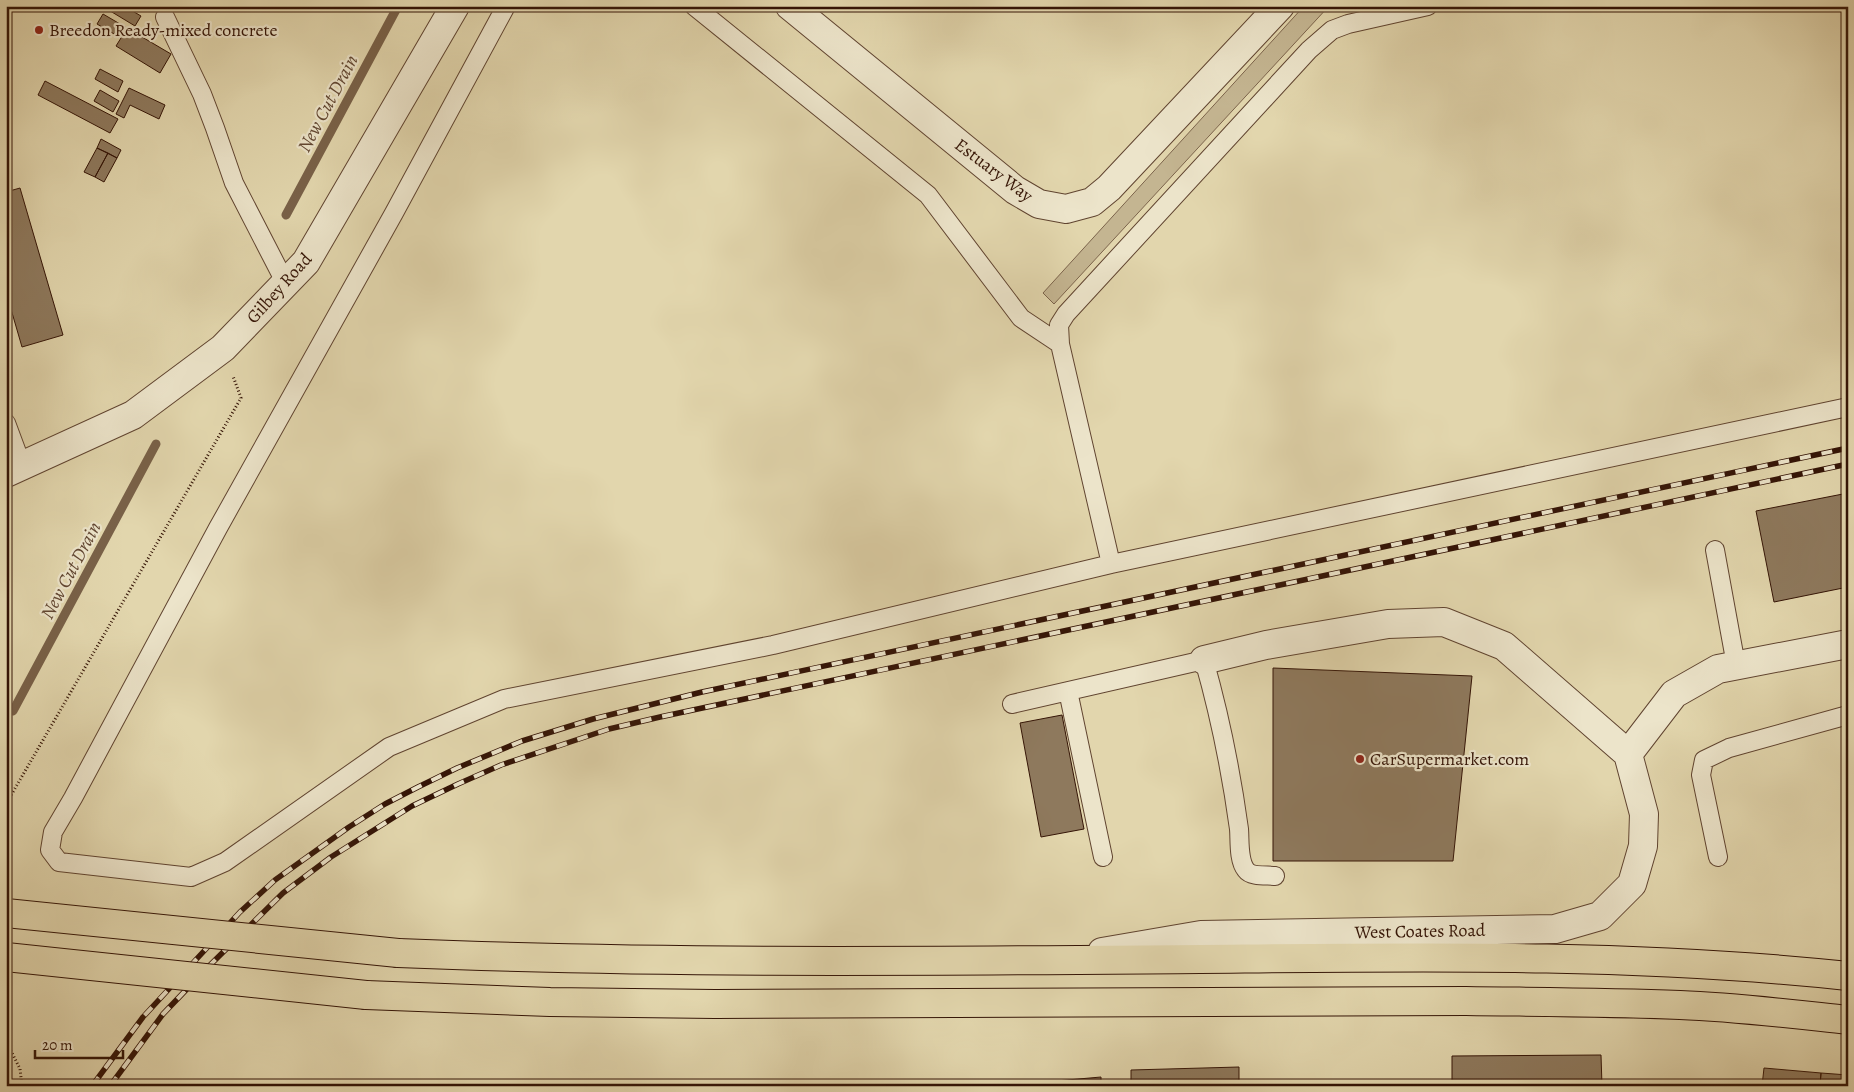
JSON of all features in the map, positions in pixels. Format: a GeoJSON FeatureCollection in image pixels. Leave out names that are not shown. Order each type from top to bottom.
{"type":"FeatureCollection","features":[{"type":"Feature","properties":{"kind":"highway"},"geometry":{"type":"LineString","coordinates":[[6,913],[398,953],[595,960],[1541,958],[1731,965],[1848,976]]}},
{"type":"Feature","properties":{"kind":"highway"},"geometry":{"type":"LineString","coordinates":[[6,958],[366,995],[530,1001],[715,1004],[1581,1002],[1682,1005],[1848,1020]]}},
{"type":"Feature","properties":{"kind":"street","name":"Gilbey Road"},"geometry":{"type":"LineString","coordinates":[[14,470],[133,415],[223,348],[286,284],[306,262],[455,6]]}},
{"type":"Feature","properties":{"kind":"street","name":"Estuary Way"},"geometry":{"type":"LineString","coordinates":[[790,6],[1015,190],[1039,204],[1066,209],[1092,202],[1109,188],[1280,6]]}},
{"type":"Feature","properties":{"kind":"street"},"geometry":{"type":"LineString","coordinates":[[1204,660],[1266,645],[1388,624],[1444,622],[1504,646],[1628,754],[1674,694],[1718,669],[1848,644]]}},
{"type":"Feature","properties":{"kind":"street","name":"West Coates Road"},"geometry":{"type":"LineString","coordinates":[[1062,959],[1201,935],[1555,928],[1600,916],[1632,884],[1643,846],[1644,814],[1628,754]]}},
{"type":"Feature","properties":{"kind":"lane"},"geometry":{"type":"LineString","coordinates":[[506,6],[394,213],[218,528],[53,832],[50,850],[60,862],[191,877],[225,862],[389,747],[504,699],[773,645],[1111,564],[1848,407]]}},
{"type":"Feature","properties":{"kind":"lane"},"geometry":{"type":"LineString","coordinates":[[694,6],[928,195],[1021,318],[1060,344]]}},
{"type":"Feature","properties":{"kind":"lane"},"geometry":{"type":"LineString","coordinates":[[1111,564],[1060,344],[1059,325],[1066,314],[1309,50],[1332,30],[1348,24],[1428,6]]}},
{"type":"Feature","properties":{"kind":"lane"},"geometry":{"type":"LineString","coordinates":[[165,18],[202,94],[234,183],[286,284]]}},
{"type":"Feature","properties":{"kind":"lane"},"geometry":{"type":"LineString","coordinates":[[6,424],[14,470]]}},
{"type":"Feature","properties":{"kind":"lane"},"geometry":{"type":"LineString","coordinates":[[1715,550],[1736,665]]}},
{"type":"Feature","properties":{"kind":"lane"},"geometry":{"type":"LineString","coordinates":[[1012,704],[1204,660],[1218,710],[1245,869],[1250,873],[1275,876]]}},
{"type":"Feature","properties":{"kind":"lane"},"geometry":{"type":"LineString","coordinates":[[1068,691],[1103,857]]}},
{"type":"Feature","properties":{"kind":"lane"},"geometry":{"type":"LineString","coordinates":[[1718,857],[1701,775],[1704,760],[1729,748],[1848,715]]}},
{"type":"Feature","properties":{"kind":"path"},"geometry":{"type":"LineString","coordinates":[[6,804],[240,398],[223,348]]}},
{"type":"Feature","properties":{"kind":"path"},"geometry":{"type":"LineString","coordinates":[[6,1041],[20,1069],[22,1086]]}},
{"type":"Feature","properties":{"kind":"shaded area"},"geometry":{"type":"Polygon","coordinates":[[[1304,6],[1329,6],[1054,304],[1043,293],[1304,6]]]}},
{"type":"Feature","properties":{"kind":"building"},"geometry":{"type":"Polygon","coordinates":[[[102,6],[124,6],[141,16],[135,26],[102,6]]]}},
{"type":"Feature","properties":{"kind":"building"},"geometry":{"type":"Polygon","coordinates":[[[103,14],[171,54],[160,73],[116,46],[121,38],[97,24],[103,14]]]}},
{"type":"Feature","properties":{"kind":"building"},"geometry":{"type":"Polygon","coordinates":[[[100,69],[123,81],[118,92],[95,79],[100,69]]]}},
{"type":"Feature","properties":{"kind":"building"},"geometry":{"type":"Polygon","coordinates":[[[45,81],[118,119],[110,133],[38,95],[45,81]]]}},
{"type":"Feature","properties":{"kind":"building"},"geometry":{"type":"Polygon","coordinates":[[[129,88],[165,105],[159,119],[130,105],[124,118],[116,114],[129,88]]]}},
{"type":"Feature","properties":{"kind":"building"},"geometry":{"type":"Polygon","coordinates":[[[100,90],[119,101],[113,112],[94,101],[100,90]]]}},
{"type":"Feature","properties":{"kind":"building"},"geometry":{"type":"Polygon","coordinates":[[[101,139],[121,150],[117,158],[97,148],[101,139]]]}},
{"type":"Feature","properties":{"kind":"building"},"geometry":{"type":"Polygon","coordinates":[[[97,148],[108,153],[95,177],[84,172],[97,148]]]}},
{"type":"Feature","properties":{"kind":"building"},"geometry":{"type":"Polygon","coordinates":[[[108,153],[117,158],[104,182],[95,177],[108,153]]]}},
{"type":"Feature","properties":{"kind":"building"},"geometry":{"type":"Polygon","coordinates":[[[20,188],[63,335],[22,347],[6,292],[6,192],[20,188]]]}},
{"type":"Feature","properties":{"kind":"building"},"geometry":{"type":"Polygon","coordinates":[[[1848,493],[1848,587],[1774,602],[1756,511],[1848,493]]]}},
{"type":"Feature","properties":{"kind":"building"},"geometry":{"type":"Polygon","coordinates":[[[1273,668],[1472,676],[1453,861],[1273,861],[1273,668]]]}},
{"type":"Feature","properties":{"kind":"building"},"geometry":{"type":"Polygon","coordinates":[[[1062,715],[1084,829],[1041,837],[1020,723],[1062,715]]]}},
{"type":"Feature","properties":{"kind":"building"},"geometry":{"type":"Polygon","coordinates":[[[1601,1055],[1602,1086],[1452,1086],[1452,1056],[1601,1055]]]}},
{"type":"Feature","properties":{"kind":"building"},"geometry":{"type":"Polygon","coordinates":[[[1239,1067],[1239,1086],[1131,1086],[1131,1070],[1239,1067]]]}},
{"type":"Feature","properties":{"kind":"building"},"geometry":{"type":"Polygon","coordinates":[[[1764,1068],[1821,1073],[1820,1086],[1762,1086],[1764,1068]]]}},
{"type":"Feature","properties":{"kind":"building"},"geometry":{"type":"Polygon","coordinates":[[[1821,1073],[1848,1075],[1848,1086],[1820,1086],[1821,1073]]]}},
{"type":"Feature","properties":{"kind":"building"},"geometry":{"type":"Polygon","coordinates":[[[1101,1077],[1101,1086],[1000,1086],[1101,1077]]]}},
{"type":"Feature","properties":{"kind":"waterway","name":"New Cut Drain"},"geometry":{"type":"LineString","coordinates":[[286,215],[398,6]]}},
{"type":"Feature","properties":{"kind":"waterway","name":"New Cut Drain"},"geometry":{"type":"LineString","coordinates":[[13,711],[156,444]]}},
{"type":"Feature","properties":{"kind":"railway"},"geometry":{"type":"LineString","coordinates":[[92,1086],[143,1017],[240,912],[275,880],[349,827],[385,804],[457,768],[522,741],[593,719],[702,692],[1848,448]]}},
{"type":"Feature","properties":{"kind":"railway"},"geometry":{"type":"LineString","coordinates":[[110,1086],[163,1014],[283,893],[331,857],[412,806],[501,765],[609,729],[660,717],[1848,464]]}},
{"type":"Feature","properties":{"kind":"place","name":"Breedon Ready-mixed concrete"},"geometry":{"type":"Point","coordinates":[39,30]}},
{"type":"Feature","properties":{"kind":"place","name":"CarSupermarket.com"},"geometry":{"type":"Point","coordinates":[1360,759]}}]}
